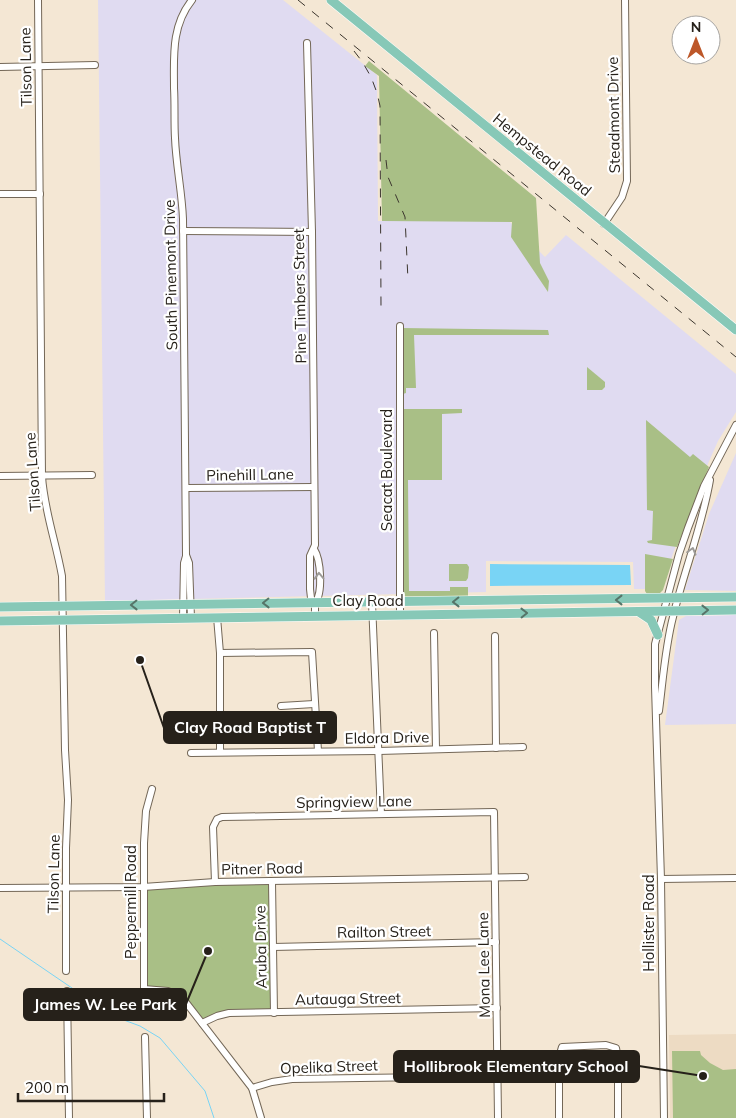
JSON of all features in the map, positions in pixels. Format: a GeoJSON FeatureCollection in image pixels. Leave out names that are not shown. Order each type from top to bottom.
{"type":"FeatureCollection","features":[{"type":"Feature","properties":{"kind":"main road","name":"Hempstead Road"},"geometry":{"type":"LineString","coordinates":[[331,0],[736,330]]}},
{"type":"Feature","properties":{"kind":"main road","name":"Clay Road"},"geometry":{"type":"LineString","coordinates":[[0,607],[736,597]]}},
{"type":"Feature","properties":{"kind":"main road"},"geometry":{"type":"LineString","coordinates":[[580,600],[581,612]]}},
{"type":"Feature","properties":{"kind":"main road"},"geometry":{"type":"LineString","coordinates":[[475,602],[476,614]]}},
{"type":"Feature","properties":{"kind":"main road","name":"Clay Road"},"geometry":{"type":"LineString","coordinates":[[0,621],[736,610]]}},
{"type":"Feature","properties":{"kind":"main road"},"geometry":{"type":"LineString","coordinates":[[636,611],[651,620],[658,635]]}},
{"type":"Feature","properties":{"kind":"street","name":"Tilson Lane"},"geometry":{"type":"LineString","coordinates":[[38,0],[42,476],[44,502],[57,548],[62,576],[65,750],[68,800],[66,971]]}},
{"type":"Feature","properties":{"kind":"street","name":"South Pinemont Drive"},"geometry":{"type":"LineString","coordinates":[[187,618],[189,563],[186,555],[183,231],[182,193],[175,139],[174,53],[178,26],[182,15],[192,0]]}},
{"type":"Feature","properties":{"kind":"street","name":"Steadmont Drive"},"geometry":{"type":"LineString","coordinates":[[604,224],[615,210],[628,181],[625,0]]}},
{"type":"Feature","properties":{"kind":"street","name":"Pine Timbers Street"},"geometry":{"type":"LineString","coordinates":[[307,43],[312,232],[314,549],[318,556],[319,581],[318,598],[314,603],[315,615]]}},
{"type":"Feature","properties":{"kind":"street"},"geometry":{"type":"LineString","coordinates":[[0,67],[95,65]]}},
{"type":"Feature","properties":{"kind":"street"},"geometry":{"type":"LineString","coordinates":[[0,194],[40,194]]}},
{"type":"Feature","properties":{"kind":"street"},"geometry":{"type":"LineString","coordinates":[[183,231],[312,232]]}},
{"type":"Feature","properties":{"kind":"street","name":"Seacat Boulevard"},"geometry":{"type":"LineString","coordinates":[[400,326],[400,615]]}},
{"type":"Feature","properties":{"kind":"street","name":"Hollister Road"},"geometry":{"type":"LineString","coordinates":[[664,1118],[661,878],[655,644],[688,528],[704,486],[736,425]]}},
{"type":"Feature","properties":{"kind":"street","name":"Hollister Road"},"geometry":{"type":"LineString","coordinates":[[657,728],[666,667],[667,644],[678,598],[698,531],[711,474]]}},
{"type":"Feature","properties":{"kind":"street"},"geometry":{"type":"LineString","coordinates":[[0,476],[92,475]]}},
{"type":"Feature","properties":{"kind":"street","name":"Pinehill Lane"},"geometry":{"type":"LineString","coordinates":[[186,488],[314,487]]}},
{"type":"Feature","properties":{"kind":"street"},"geometry":{"type":"LineString","coordinates":[[688,528],[698,531]]}},
{"type":"Feature","properties":{"kind":"street"},"geometry":{"type":"LineString","coordinates":[[372,603],[381,814]]}},
{"type":"Feature","properties":{"kind":"street"},"geometry":{"type":"LineString","coordinates":[[217,618],[220,653],[220,752]]}},
{"type":"Feature","properties":{"kind":"street"},"geometry":{"type":"LineString","coordinates":[[434,633],[436,749]]}},
{"type":"Feature","properties":{"kind":"street"},"geometry":{"type":"LineString","coordinates":[[495,636],[496,748]]}},
{"type":"Feature","properties":{"kind":"street"},"geometry":{"type":"LineString","coordinates":[[220,653],[312,652],[318,751]]}},
{"type":"Feature","properties":{"kind":"street"},"geometry":{"type":"LineString","coordinates":[[655,666],[666,667]]}},
{"type":"Feature","properties":{"kind":"street"},"geometry":{"type":"LineString","coordinates":[[281,706],[314,704]]}},
{"type":"Feature","properties":{"kind":"street","name":"Eldora Drive"},"geometry":{"type":"LineString","coordinates":[[191,753],[523,747]]}},
{"type":"Feature","properties":{"kind":"street","name":"Peppermill Road"},"geometry":{"type":"LineString","coordinates":[[144,1016],[143,887],[145,827],[146,811],[152,789]]}},
{"type":"Feature","properties":{"kind":"street","name":"Springview Lane"},"geometry":{"type":"LineString","coordinates":[[215,882],[213,827],[216,820],[222,816],[494,812]]}},
{"type":"Feature","properties":{"kind":"street","name":"Mona Lee Lane"},"geometry":{"type":"LineString","coordinates":[[494,812],[498,1118]]}},
{"type":"Feature","properties":{"kind":"street","name":"Pitner Road"},"geometry":{"type":"LineString","coordinates":[[0,888],[143,887],[215,882],[525,877]]}},
{"type":"Feature","properties":{"kind":"street"},"geometry":{"type":"LineString","coordinates":[[661,878],[736,878]]}},
{"type":"Feature","properties":{"kind":"street","name":"Aruba Drive"},"geometry":{"type":"LineString","coordinates":[[272,882],[274,1013]]}},
{"type":"Feature","properties":{"kind":"street","name":"Railton Street"},"geometry":{"type":"LineString","coordinates":[[273,947],[496,942]]}},
{"type":"Feature","properties":{"kind":"street"},"geometry":{"type":"LineString","coordinates":[[144,989],[168,991],[184,1000],[252,1088],[261,1118]]}},
{"type":"Feature","properties":{"kind":"street"},"geometry":{"type":"LineString","coordinates":[[67,991],[69,1118]]}},
{"type":"Feature","properties":{"kind":"street","name":"Autauga Street"},"geometry":{"type":"LineString","coordinates":[[202,1023],[229,1013],[497,1008]]}},
{"type":"Feature","properties":{"kind":"street"},"geometry":{"type":"LineString","coordinates":[[145,1037],[147,1118]]}},
{"type":"Feature","properties":{"kind":"street"},"geometry":{"type":"LineString","coordinates":[[559,1118],[559,1057],[562,1047],[606,1045],[616,1048],[618,1059],[618,1118]]}},
{"type":"Feature","properties":{"kind":"street","name":"Opelika Street"},"geometry":{"type":"LineString","coordinates":[[252,1088],[292,1079],[498,1076]]}},
{"type":"Feature","properties":{"kind":"shaded area"},"geometry":{"type":"Polygon","coordinates":[[[98,0],[283,0],[377,75],[378,221],[509,221],[545,257],[566,235],[736,374],[736,412],[718,441],[689,507],[661,589],[634,589],[633,562],[486,561],[486,592],[105,601],[98,0]]]}},
{"type":"Feature","properties":{"kind":"shaded area"},"geometry":{"type":"Polygon","coordinates":[[[736,453],[736,591],[685,590],[709,514],[736,453]]]}},
{"type":"Feature","properties":{"kind":"shaded area"},"geometry":{"type":"Polygon","coordinates":[[[736,615],[736,724],[665,725],[679,620],[686,616],[736,615]]]}},
{"type":"Feature","properties":{"kind":"shaded area"},"geometry":{"type":"Polygon","coordinates":[[[736,1034],[736,1118],[670,1118],[669,1035],[736,1034]]]}},
{"type":"Feature","properties":{"kind":"green space"},"geometry":{"type":"Polygon","coordinates":[[[369,61],[536,198],[540,263],[549,281],[548,292],[511,237],[512,222],[382,221],[379,76],[365,66],[369,61]]]}},
{"type":"Feature","properties":{"kind":"green space"},"geometry":{"type":"Polygon","coordinates":[[[402,328],[548,330],[549,335],[414,335],[416,388],[406,388],[406,393],[403,394],[404,409],[462,409],[462,413],[442,414],[442,480],[408,480],[409,591],[450,591],[450,587],[468,587],[468,598],[402,598],[402,328]]]}},
{"type":"Feature","properties":{"kind":"green space"},"geometry":{"type":"Polygon","coordinates":[[[587,367],[605,382],[605,387],[602,390],[587,390],[587,367]]]}},
{"type":"Feature","properties":{"kind":"green space"},"geometry":{"type":"Polygon","coordinates":[[[646,420],[690,457],[693,454],[709,467],[677,547],[648,543],[647,541],[652,540],[653,511],[647,510],[646,420]]]}},
{"type":"Feature","properties":{"kind":"green space"},"geometry":{"type":"Polygon","coordinates":[[[645,554],[673,559],[663,590],[659,594],[647,594],[645,591],[645,554]]]}},
{"type":"Feature","properties":{"kind":"green space"},"geometry":{"type":"Polygon","coordinates":[[[449,564],[467,564],[469,567],[466,581],[449,581],[449,564]]]}},
{"type":"Feature","properties":{"kind":"green space"},"geometry":{"type":"Polygon","coordinates":[[[272,882],[274,1013],[229,1013],[202,1023],[179,996],[144,989],[143,887],[272,882]]]}},
{"type":"Feature","properties":{"kind":"green space"},"geometry":{"type":"Polygon","coordinates":[[[672,1051],[700,1051],[701,1055],[710,1063],[723,1070],[736,1069],[736,1118],[673,1118],[672,1051]]]}},
{"type":"Feature","properties":{"kind":"water"},"geometry":{"type":"Polygon","coordinates":[[[490,564],[630,565],[631,585],[490,586],[490,564]]]}},
{"type":"Feature","properties":{"kind":"waterway"},"geometry":{"type":"LineString","coordinates":[[0,939],[113,1016],[140,1026],[160,1038],[205,1091],[214,1118]]}},
{"type":"Feature","properties":{"kind":"railway"},"geometry":{"type":"LineString","coordinates":[[298,0],[736,357]]}},
{"type":"Feature","properties":{"kind":"railway"},"geometry":{"type":"LineString","coordinates":[[354,51],[371,77],[380,106],[381,306]]}},
{"type":"Feature","properties":{"kind":"railway"},"geometry":{"type":"LineString","coordinates":[[386,160],[388,177],[405,217],[408,280]]}},
{"type":"Feature","properties":{"kind":"place","name":"Clay Road Baptist T"},"geometry":{"type":"Point","coordinates":[140,660]}},
{"type":"Feature","properties":{"kind":"place","name":"James W. Lee Park"},"geometry":{"type":"Point","coordinates":[208,951]}},
{"type":"Feature","properties":{"kind":"place","name":"Hollibrook Elementary School"},"geometry":{"type":"Point","coordinates":[703,1076]}}]}
